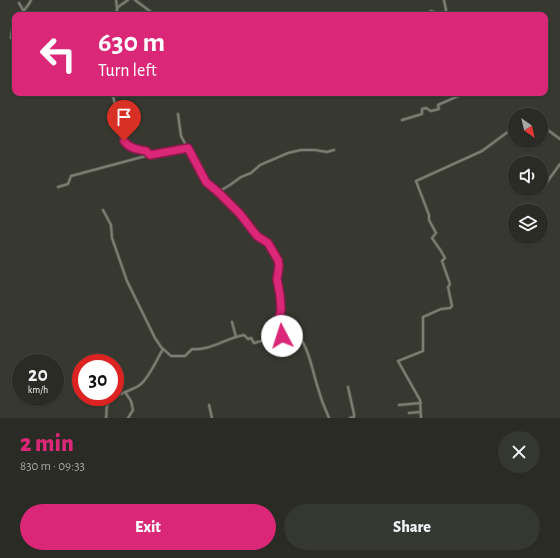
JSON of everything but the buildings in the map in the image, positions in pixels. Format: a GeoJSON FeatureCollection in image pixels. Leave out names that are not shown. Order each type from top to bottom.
{"type":"FeatureCollection","features":[{"type":"Feature","properties":{"kind":"street"},"geometry":{"type":"LineString","coordinates":[[19,4],[23,10],[28,7],[31,0]]}},
{"type":"Feature","properties":{"kind":"street"},"geometry":{"type":"LineString","coordinates":[[116,0],[116,12]]}},
{"type":"Feature","properties":{"kind":"street"},"geometry":{"type":"LineString","coordinates":[[117,9],[128,0]]}},
{"type":"Feature","properties":{"kind":"street"},"geometry":{"type":"LineString","coordinates":[[135,0],[150,12]]}},
{"type":"Feature","properties":{"kind":"street"},"geometry":{"type":"LineString","coordinates":[[444,0],[446,12]]}},
{"type":"Feature","properties":{"kind":"street"},"geometry":{"type":"LineString","coordinates":[[11,38],[12,30]]}},
{"type":"Feature","properties":{"kind":"street"},"geometry":{"type":"LineString","coordinates":[[113,96],[119,118],[121,137],[131,148],[146,151],[150,155]]}},
{"type":"Feature","properties":{"kind":"street"},"geometry":{"type":"LineString","coordinates":[[402,120],[422,114],[422,110],[426,108],[431,111],[439,109],[439,104],[458,96]]}},
{"type":"Feature","properties":{"kind":"street"},"geometry":{"type":"LineString","coordinates":[[178,114],[181,136],[206,182],[218,192],[244,219],[257,236],[268,243],[278,260],[279,266],[277,279],[281,310],[278,324],[281,335],[284,341],[299,337],[304,344],[319,393],[329,418]]}},
{"type":"Feature","properties":{"kind":"street"},"geometry":{"type":"LineString","coordinates":[[548,130],[560,139]]}},
{"type":"Feature","properties":{"kind":"street"},"geometry":{"type":"LineString","coordinates":[[421,418],[421,403],[398,361],[423,351],[424,317],[441,309],[450,308],[452,306],[448,287],[450,284],[442,261],[444,258],[432,238],[436,234],[429,219],[429,215],[416,181],[482,151],[508,133]]}},
{"type":"Feature","properties":{"kind":"street"},"geometry":{"type":"LineString","coordinates":[[58,187],[68,184],[72,176],[150,155],[188,148]]}},
{"type":"Feature","properties":{"kind":"street"},"geometry":{"type":"LineString","coordinates":[[218,192],[241,177],[251,173],[260,165],[288,153],[301,150],[325,152],[334,150]]}},
{"type":"Feature","properties":{"kind":"street"},"geometry":{"type":"LineString","coordinates":[[548,181],[560,164]]}},
{"type":"Feature","properties":{"kind":"street"},"geometry":{"type":"LineString","coordinates":[[103,210],[111,225],[112,238],[127,281],[155,338],[163,349],[171,356],[185,356],[192,349],[199,350],[210,348],[236,337],[246,336],[248,339],[251,338],[254,343],[281,335]]}},
{"type":"Feature","properties":{"kind":"street"},"geometry":{"type":"LineString","coordinates":[[232,322],[236,337]]}},
{"type":"Feature","properties":{"kind":"street"},"geometry":{"type":"LineString","coordinates":[[128,418],[133,410],[131,401],[125,392],[136,388],[145,380],[163,349]]}},
{"type":"Feature","properties":{"kind":"street"},"geometry":{"type":"LineString","coordinates":[[348,387],[354,414],[354,417],[350,418]]}},
{"type":"Feature","properties":{"kind":"street"},"geometry":{"type":"LineString","coordinates":[[399,405],[421,403]]}},
{"type":"Feature","properties":{"kind":"street"},"geometry":{"type":"LineString","coordinates":[[209,405],[212,418]]}},
{"type":"Feature","properties":{"kind":"street"},"geometry":{"type":"LineString","coordinates":[[106,418],[107,406]]}},
{"type":"Feature","properties":{"kind":"street"},"geometry":{"type":"LineString","coordinates":[[409,413],[420,412]]}},
{"type":"Feature","properties":{"kind":"route"},"geometry":{"type":"LineString","coordinates":[[124,141],[131,148],[146,151],[150,155],[188,148],[206,182],[240,214],[258,237],[268,243],[279,263],[277,279],[278,288],[280,291],[281,316],[278,320],[278,326],[282,336]]}}]}
